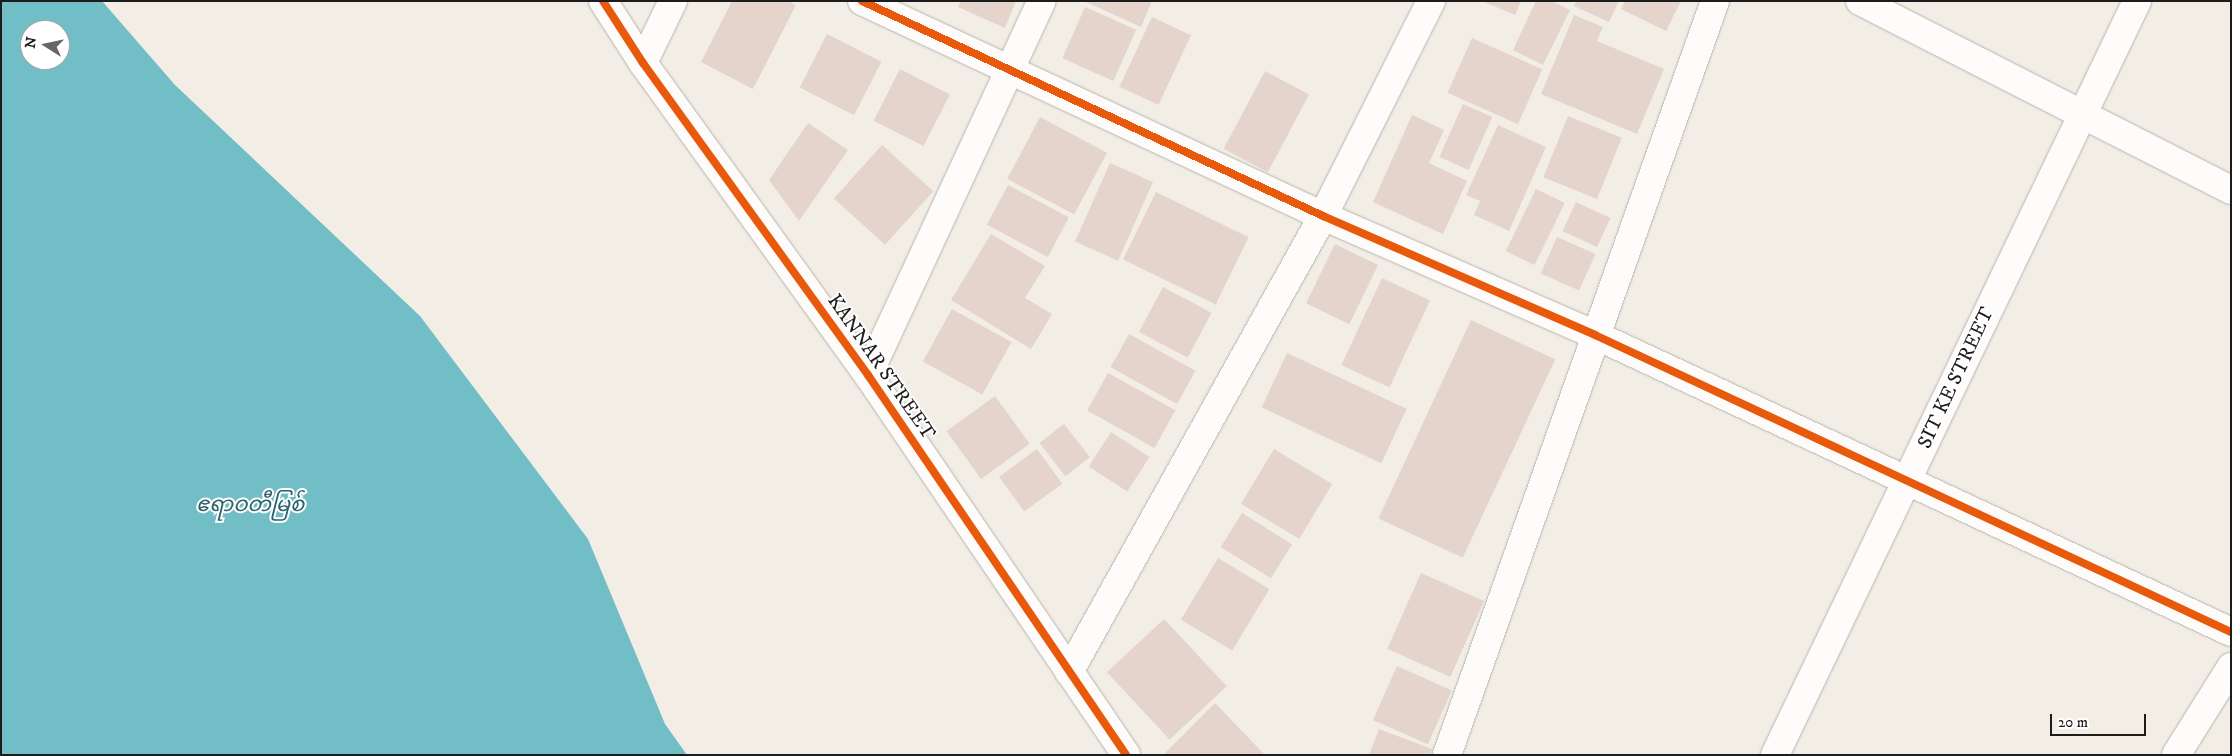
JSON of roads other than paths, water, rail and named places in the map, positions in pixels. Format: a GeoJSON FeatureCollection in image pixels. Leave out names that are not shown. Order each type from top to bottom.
{"type":"FeatureCollection","features":[{"type":"Feature","properties":{"kind":"street","name":"KANNAR STREET"},"geometry":{"type":"LineString","coordinates":[[604,1],[643,63],[868,375],[1126,755]]}},
{"type":"Feature","properties":{"kind":"street"},"geometry":{"type":"LineString","coordinates":[[643,63],[673,1]]}},
{"type":"Feature","properties":{"kind":"street"},"geometry":{"type":"LineString","coordinates":[[862,1],[1009,72],[1323,216],[1595,335],[2231,632]]}},
{"type":"Feature","properties":{"kind":"street"},"geometry":{"type":"LineString","coordinates":[[868,375],[1042,1]]}},
{"type":"Feature","properties":{"kind":"street"},"geometry":{"type":"LineString","coordinates":[[1069,672],[1323,216],[1431,1]]}},
{"type":"Feature","properties":{"kind":"street"},"geometry":{"type":"LineString","coordinates":[[1447,755],[1715,1]]}},
{"type":"Feature","properties":{"kind":"street"},"geometry":{"type":"LineString","coordinates":[[1860,1],[2231,190]]}},
{"type":"Feature","properties":{"kind":"street","name":"SIT KE STREET"},"geometry":{"type":"LineString","coordinates":[[1775,755],[2137,1]]}},
{"type":"Feature","properties":{"kind":"street"},"geometry":{"type":"LineString","coordinates":[[2176,755],[2231,667]]}},
{"type":"Feature","properties":{"kind":"water","name":"ဧရာဝတီမြစ်"},"geometry":{"type":"Polygon","coordinates":[[[1,1],[102,1],[175,85],[420,316],[588,539],[665,724],[687,755],[1,755],[1,1]]]}}]}
